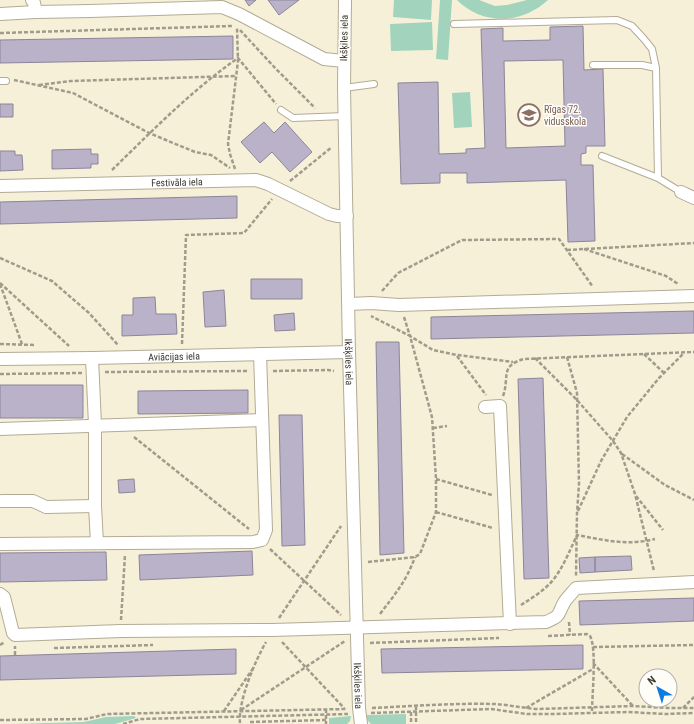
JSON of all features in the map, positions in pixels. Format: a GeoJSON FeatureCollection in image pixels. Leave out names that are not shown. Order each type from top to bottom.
{"type":"FeatureCollection","features":[{"type":"Feature","properties":{"kind":"street"},"geometry":{"type":"LineString","coordinates":[[32,0],[36,12]]}},
{"type":"Feature","properties":{"kind":"street","name":"Ikšķiles iela"},"geometry":{"type":"LineString","coordinates":[[344,0],[344,88],[349,352],[363,628],[360,718]]}},
{"type":"Feature","properties":{"kind":"street"},"geometry":{"type":"LineString","coordinates":[[0,14],[222,7],[324,59],[344,61]]}},
{"type":"Feature","properties":{"kind":"street","name":"Festivāla iela"},"geometry":{"type":"LineString","coordinates":[[0,186],[256,180],[329,214],[347,216]]}},
{"type":"Feature","properties":{"kind":"street"},"geometry":{"type":"LineString","coordinates":[[681,192],[694,198]]}},
{"type":"Feature","properties":{"kind":"street"},"geometry":{"type":"LineString","coordinates":[[349,304],[370,309],[399,305],[694,296]]}},
{"type":"Feature","properties":{"kind":"street","name":"Aviācijas iela"},"geometry":{"type":"LineString","coordinates":[[0,359],[349,352]]}},
{"type":"Feature","properties":{"kind":"street"},"geometry":{"type":"LineString","coordinates":[[0,544],[253,542],[262,540],[266,530],[260,354]]}},
{"type":"Feature","properties":{"kind":"street"},"geometry":{"type":"LineString","coordinates":[[92,358],[95,425],[94,506],[97,543]]}},
{"type":"Feature","properties":{"kind":"street"},"geometry":{"type":"LineString","coordinates":[[491,407],[505,499],[509,618]]}},
{"type":"Feature","properties":{"kind":"street"},"geometry":{"type":"LineString","coordinates":[[0,429],[262,420]]}},
{"type":"Feature","properties":{"kind":"street"},"geometry":{"type":"LineString","coordinates":[[2,501],[33,501],[46,507],[94,506]]}},
{"type":"Feature","properties":{"kind":"street"},"geometry":{"type":"LineString","coordinates":[[0,594],[4,597],[13,633],[16,635],[120,631],[363,628],[509,618],[546,622],[556,618],[561,612],[564,602],[576,588],[694,582]]}},
{"type":"Feature","properties":{"kind":"lane"},"geometry":{"type":"LineString","coordinates":[[454,24],[616,20],[632,26],[652,49],[656,68],[658,178]]}},
{"type":"Feature","properties":{"kind":"lane"},"geometry":{"type":"LineString","coordinates":[[593,65],[642,65],[656,68]]}},
{"type":"Feature","properties":{"kind":"lane"},"geometry":{"type":"LineString","coordinates":[[344,88],[374,84]]}},
{"type":"Feature","properties":{"kind":"lane"},"geometry":{"type":"LineString","coordinates":[[281,110],[293,118],[345,116]]}},
{"type":"Feature","properties":{"kind":"lane"},"geometry":{"type":"LineString","coordinates":[[602,156],[658,178],[681,192]]}},
{"type":"Feature","properties":{"kind":"path"},"geometry":{"type":"LineString","coordinates":[[0,33],[234,26],[237,27],[324,117]]}},
{"type":"Feature","properties":{"kind":"path"},"geometry":{"type":"LineString","coordinates":[[3,81],[16,80],[73,93],[149,133],[195,152],[211,155],[236,172],[228,144],[238,58],[237,27]]}},
{"type":"Feature","properties":{"kind":"path"},"geometry":{"type":"LineString","coordinates":[[107,184],[110,172],[149,133],[212,76],[238,58]]}},
{"type":"Feature","properties":{"kind":"path"},"geometry":{"type":"LineString","coordinates":[[238,58],[281,110]]}},
{"type":"Feature","properties":{"kind":"path"},"geometry":{"type":"LineString","coordinates":[[37,85],[71,81],[235,76]]}},
{"type":"Feature","properties":{"kind":"path"},"geometry":{"type":"LineString","coordinates":[[182,349],[186,235],[244,233],[279,190],[334,145]]}},
{"type":"Feature","properties":{"kind":"path"},"geometry":{"type":"LineString","coordinates":[[601,298],[559,239],[462,240],[398,273],[370,309],[433,350],[457,355],[513,362],[535,358],[694,352]]}},
{"type":"Feature","properties":{"kind":"path"},"geometry":{"type":"LineString","coordinates":[[566,250],[694,243]]}},
{"type":"Feature","properties":{"kind":"path"},"geometry":{"type":"LineString","coordinates":[[581,249],[666,276],[683,287]]}},
{"type":"Feature","properties":{"kind":"path"},"geometry":{"type":"LineString","coordinates":[[0,258],[52,281],[89,313],[122,350]]}},
{"type":"Feature","properties":{"kind":"path"},"geometry":{"type":"LineString","coordinates":[[0,283],[22,344]]}},
{"type":"Feature","properties":{"kind":"path"},"geometry":{"type":"LineString","coordinates":[[0,283],[70,348]]}},
{"type":"Feature","properties":{"kind":"path"},"geometry":{"type":"LineString","coordinates":[[368,562],[415,557],[420,554],[436,512],[436,479],[433,428],[430,409],[410,336],[399,305]]}},
{"type":"Feature","properties":{"kind":"path"},"geometry":{"type":"LineString","coordinates":[[577,513],[601,461],[627,417],[664,373],[684,353]]}},
{"type":"Feature","properties":{"kind":"path"},"geometry":{"type":"LineString","coordinates":[[644,354],[664,373]]}},
{"type":"Feature","properties":{"kind":"path"},"geometry":{"type":"LineString","coordinates":[[457,355],[488,398],[491,407]]}},
{"type":"Feature","properties":{"kind":"path"},"geometry":{"type":"LineString","coordinates":[[567,357],[577,393],[579,484],[576,588]]}},
{"type":"Feature","properties":{"kind":"path"},"geometry":{"type":"LineString","coordinates":[[535,358],[577,400],[622,453],[664,485],[694,500]]}},
{"type":"Feature","properties":{"kind":"path"},"geometry":{"type":"LineString","coordinates":[[491,407],[505,391],[508,367],[513,362]]}},
{"type":"Feature","properties":{"kind":"path"},"geometry":{"type":"LineString","coordinates":[[0,374],[334,371]]}},
{"type":"Feature","properties":{"kind":"path"},"geometry":{"type":"LineString","coordinates":[[120,425],[156,456],[262,540],[303,581],[344,618]]}},
{"type":"Feature","properties":{"kind":"path"},"geometry":{"type":"LineString","coordinates":[[433,428],[447,426]]}},
{"type":"Feature","properties":{"kind":"path"},"geometry":{"type":"LineString","coordinates":[[622,453],[635,494],[657,584]]}},
{"type":"Feature","properties":{"kind":"path"},"geometry":{"type":"LineString","coordinates":[[436,479],[505,499]]}},
{"type":"Feature","properties":{"kind":"path"},"geometry":{"type":"LineString","coordinates":[[635,494],[663,530]]}},
{"type":"Feature","properties":{"kind":"path"},"geometry":{"type":"LineString","coordinates":[[436,512],[506,532]]}},
{"type":"Feature","properties":{"kind":"path"},"geometry":{"type":"LineString","coordinates":[[240,723],[240,711],[261,651],[272,630],[303,581],[344,521]]}},
{"type":"Feature","properties":{"kind":"path"},"geometry":{"type":"LineString","coordinates":[[577,535],[622,543],[655,539]]}},
{"type":"Feature","properties":{"kind":"path"},"geometry":{"type":"LineString","coordinates":[[509,618],[541,592],[553,580],[566,560],[577,535]]}},
{"type":"Feature","properties":{"kind":"path"},"geometry":{"type":"LineString","coordinates":[[120,631],[126,542]]}},
{"type":"Feature","properties":{"kind":"path"},"geometry":{"type":"LineString","coordinates":[[363,628],[402,586],[415,557]]}},
{"type":"Feature","properties":{"kind":"path"},"geometry":{"type":"LineString","coordinates":[[547,636],[587,634],[592,640],[592,712]]}},
{"type":"Feature","properties":{"kind":"path"},"geometry":{"type":"LineString","coordinates":[[370,643],[500,638]]}},
{"type":"Feature","properties":{"kind":"path"},"geometry":{"type":"LineString","coordinates":[[280,640],[344,709]]}},
{"type":"Feature","properties":{"kind":"path"},"geometry":{"type":"LineString","coordinates":[[240,711],[347,640]]}},
{"type":"Feature","properties":{"kind":"path"},"geometry":{"type":"LineString","coordinates":[[0,645],[5,642]]}},
{"type":"Feature","properties":{"kind":"path"},"geometry":{"type":"LineString","coordinates":[[593,647],[694,645]]}},
{"type":"Feature","properties":{"kind":"path"},"geometry":{"type":"LineString","coordinates":[[593,662],[633,706]]}},
{"type":"Feature","properties":{"kind":"path"},"geometry":{"type":"LineString","coordinates":[[224,712],[256,665]]}},
{"type":"Feature","properties":{"kind":"path"},"geometry":{"type":"LineString","coordinates":[[526,708],[593,669]]}},
{"type":"Feature","properties":{"kind":"path"},"geometry":{"type":"LineString","coordinates":[[683,708],[694,697]]}},
{"type":"Feature","properties":{"kind":"path"},"geometry":{"type":"LineString","coordinates":[[416,706],[416,724]]}},
{"type":"Feature","properties":{"kind":"path"},"geometry":{"type":"LineString","coordinates":[[326,709],[326,724]]}},
{"type":"Feature","properties":{"kind":"path"},"geometry":{"type":"LineString","coordinates":[[123,724],[140,719],[326,714],[360,718],[411,712],[491,710],[533,714],[592,712],[694,713]]}},
{"type":"Feature","properties":{"kind":"path"},"geometry":{"type":"LineString","coordinates":[[411,712],[411,724]]}},
{"type":"Feature","properties":{"kind":"path"},"geometry":{"type":"LineString","coordinates":[[250,722],[326,720]]}},
{"type":"Feature","properties":{"kind":"green space"},"geometry":{"type":"Polygon","coordinates":[[[394,0],[432,0],[431,20],[393,17],[394,0]]]}},
{"type":"Feature","properties":{"kind":"green space"},"geometry":{"type":"Polygon","coordinates":[[[440,0],[452,0],[448,60],[436,59],[440,0]]]}},
{"type":"Feature","properties":{"kind":"green space"},"geometry":{"type":"Polygon","coordinates":[[[457,0],[479,0],[495,6],[507,5],[527,0],[548,0],[538,8],[526,14],[502,19],[490,18],[479,14],[467,8],[457,0]]]}},
{"type":"Feature","properties":{"kind":"green space"},"geometry":{"type":"Polygon","coordinates":[[[432,22],[433,50],[391,51],[390,24],[432,22]]]}},
{"type":"Feature","properties":{"kind":"green space"},"geometry":{"type":"Polygon","coordinates":[[[470,92],[472,127],[454,128],[452,93],[470,92]]]}},
{"type":"Feature","properties":{"kind":"green space"},"geometry":{"type":"Polygon","coordinates":[[[406,714],[406,724],[371,724],[367,720],[367,715],[406,714]]]}},
{"type":"Feature","properties":{"kind":"green space"},"geometry":{"type":"Polygon","coordinates":[[[134,716],[136,718],[115,724],[14,724],[84,722],[106,717],[134,716]]]}},
{"type":"Feature","properties":{"kind":"green space"},"geometry":{"type":"Polygon","coordinates":[[[351,716],[350,721],[347,724],[329,724],[329,718],[351,716]]]}},
{"type":"Feature","properties":{"kind":"building"},"geometry":{"type":"Polygon","coordinates":[[[245,0],[256,0],[249,6],[245,0]]]}},
{"type":"Feature","properties":{"kind":"building"},"geometry":{"type":"Polygon","coordinates":[[[268,0],[299,0],[279,15],[268,0]]]}},
{"type":"Feature","properties":{"kind":"building"},"geometry":{"type":"Polygon","coordinates":[[[583,26],[584,70],[603,69],[605,146],[586,146],[586,153],[581,154],[581,165],[593,165],[595,241],[568,242],[566,180],[467,183],[467,173],[440,173],[440,183],[401,184],[398,83],[438,82],[439,154],[466,153],[466,149],[485,148],[481,29],[503,28],[503,41],[550,40],[550,27],[583,26]],[[563,60],[504,61],[506,148],[565,146],[563,60]]]}},
{"type":"Feature","properties":{"kind":"building"},"geometry":{"type":"Polygon","coordinates":[[[233,36],[233,59],[0,63],[0,40],[233,36]]]}},
{"type":"Feature","properties":{"kind":"building"},"geometry":{"type":"Polygon","coordinates":[[[0,104],[13,104],[13,117],[0,117],[0,104]]]}},
{"type":"Feature","properties":{"kind":"building"},"geometry":{"type":"Polygon","coordinates":[[[264,122],[274,133],[285,122],[312,152],[290,172],[272,152],[260,163],[241,142],[264,122]]]}},
{"type":"Feature","properties":{"kind":"building"},"geometry":{"type":"Polygon","coordinates":[[[91,149],[91,154],[98,154],[98,164],[91,164],[91,168],[52,169],[52,150],[91,149]]]}},
{"type":"Feature","properties":{"kind":"building"},"geometry":{"type":"Polygon","coordinates":[[[0,151],[15,151],[15,155],[22,155],[23,170],[0,171],[0,151]]]}},
{"type":"Feature","properties":{"kind":"building"},"geometry":{"type":"Polygon","coordinates":[[[237,196],[237,218],[0,224],[0,202],[237,196]]]}},
{"type":"Feature","properties":{"kind":"building"},"geometry":{"type":"Polygon","coordinates":[[[251,279],[302,279],[302,299],[251,299],[251,279]]]}},
{"type":"Feature","properties":{"kind":"building"},"geometry":{"type":"Polygon","coordinates":[[[224,290],[226,326],[205,327],[203,292],[224,290]]]}},
{"type":"Feature","properties":{"kind":"building"},"geometry":{"type":"Polygon","coordinates":[[[155,297],[156,314],[176,314],[177,334],[122,336],[122,315],[133,315],[133,298],[155,297]]]}},
{"type":"Feature","properties":{"kind":"building"},"geometry":{"type":"Polygon","coordinates":[[[694,311],[694,333],[431,339],[431,317],[694,311]]]}},
{"type":"Feature","properties":{"kind":"building"},"geometry":{"type":"Polygon","coordinates":[[[294,313],[295,330],[275,331],[274,315],[294,313]]]}},
{"type":"Feature","properties":{"kind":"building"},"geometry":{"type":"Polygon","coordinates":[[[376,342],[399,342],[404,553],[380,555],[376,342]]]}},
{"type":"Feature","properties":{"kind":"building"},"geometry":{"type":"Polygon","coordinates":[[[543,378],[549,578],[524,579],[518,379],[543,378]]]}},
{"type":"Feature","properties":{"kind":"building"},"geometry":{"type":"Polygon","coordinates":[[[0,385],[83,385],[83,418],[0,418],[0,385]]]}},
{"type":"Feature","properties":{"kind":"building"},"geometry":{"type":"Polygon","coordinates":[[[248,390],[248,413],[138,414],[138,391],[248,390]]]}},
{"type":"Feature","properties":{"kind":"building"},"geometry":{"type":"Polygon","coordinates":[[[279,415],[302,415],[305,545],[282,546],[279,415]]]}},
{"type":"Feature","properties":{"kind":"building"},"geometry":{"type":"Polygon","coordinates":[[[134,479],[135,492],[119,493],[118,480],[134,479]]]}},
{"type":"Feature","properties":{"kind":"building"},"geometry":{"type":"Polygon","coordinates":[[[252,551],[253,575],[140,580],[139,555],[252,551]]]}},
{"type":"Feature","properties":{"kind":"building"},"geometry":{"type":"Polygon","coordinates":[[[106,552],[107,580],[0,582],[0,553],[106,552]]]}},
{"type":"Feature","properties":{"kind":"building"},"geometry":{"type":"Polygon","coordinates":[[[631,556],[632,570],[595,572],[595,557],[631,556]]]}},
{"type":"Feature","properties":{"kind":"building"},"geometry":{"type":"Polygon","coordinates":[[[595,557],[595,572],[580,573],[579,558],[595,557]]]}},
{"type":"Feature","properties":{"kind":"building"},"geometry":{"type":"Polygon","coordinates":[[[694,598],[694,621],[580,625],[579,601],[694,598]]]}},
{"type":"Feature","properties":{"kind":"building"},"geometry":{"type":"Polygon","coordinates":[[[583,645],[583,669],[382,673],[381,649],[583,645]]]}},
{"type":"Feature","properties":{"kind":"building"},"geometry":{"type":"Polygon","coordinates":[[[236,649],[236,674],[0,680],[0,656],[236,649]]]}},
{"type":"Feature","properties":{"kind":"place","name":"Rīgas 72. vidusskola"},"geometry":{"type":"Point","coordinates":[529,115]}}]}
